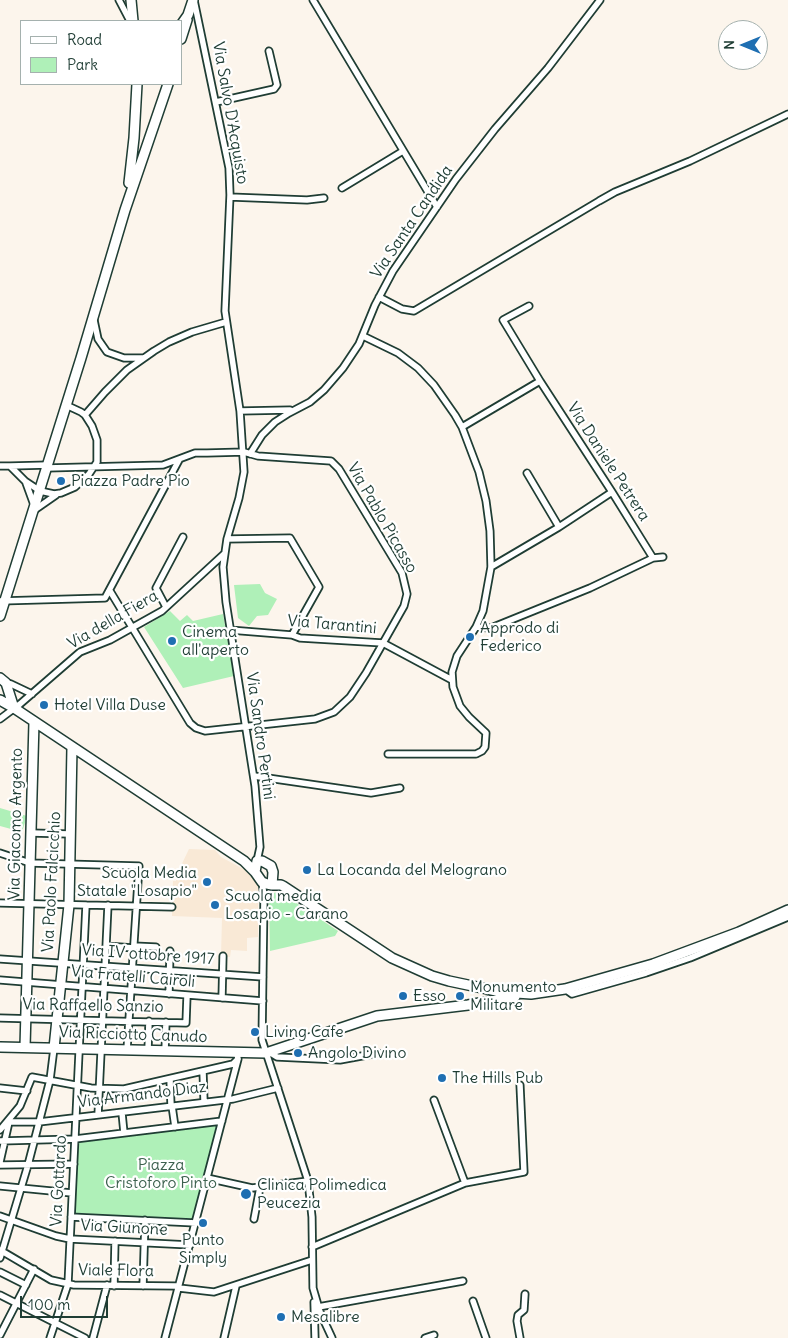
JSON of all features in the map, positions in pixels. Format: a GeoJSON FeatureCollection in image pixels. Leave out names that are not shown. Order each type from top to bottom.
{"type":"FeatureCollection","features":[{"type":"Feature","properties":{"kind":"main road"},"geometry":{"type":"LineString","coordinates":[[131,0],[133,19]]}},
{"type":"Feature","properties":{"kind":"main road"},"geometry":{"type":"LineString","coordinates":[[182,36],[194,0]]}},
{"type":"Feature","properties":{"kind":"main road"},"geometry":{"type":"LineString","coordinates":[[182,24],[188,15]]}},
{"type":"Feature","properties":{"kind":"main road"},"geometry":{"type":"LineString","coordinates":[[124,210],[134,138],[137,85]]}},
{"type":"Feature","properties":{"kind":"main road"},"geometry":{"type":"LineString","coordinates":[[0,616],[2,600],[40,491],[94,318],[124,210],[168,85]]}},
{"type":"Feature","properties":{"kind":"main road"},"geometry":{"type":"LineString","coordinates":[[2,682],[14,708]]}},
{"type":"Feature","properties":{"kind":"main road"},"geometry":{"type":"LineString","coordinates":[[0,700],[244,861],[256,865]]}},
{"type":"Feature","properties":{"kind":"main road","name":"Via Giacomo Argento"},"geometry":{"type":"LineString","coordinates":[[25,1047],[34,722]]}},
{"type":"Feature","properties":{"kind":"main road","name":"Via Paolo Falcicchio"},"geometry":{"type":"LineString","coordinates":[[54,1048],[69,905],[72,748]]}},
{"type":"Feature","properties":{"kind":"main road"},"geometry":{"type":"LineString","coordinates":[[256,865],[262,861],[268,863],[273,872],[276,885]]}},
{"type":"Feature","properties":{"kind":"main road"},"geometry":{"type":"LineString","coordinates":[[256,865],[262,882],[276,885],[369,944],[412,968],[441,978],[501,992],[531,994],[565,989],[619,974],[686,952],[788,910]]}},
{"type":"Feature","properties":{"kind":"main road","name":"Via Ricciotto Canudo"},"geometry":{"type":"LineString","coordinates":[[0,1047],[148,1050],[237,1056],[267,1052],[378,1016],[491,1002],[531,994]]}},
{"type":"Feature","properties":{"kind":"street"},"geometry":{"type":"LineString","coordinates":[[119,0],[133,19]]}},
{"type":"Feature","properties":{"kind":"street","name":"Via Salvo D'Acquisto"},"geometry":{"type":"LineString","coordinates":[[194,0],[228,168],[230,197],[226,273],[226,322],[247,453]]}},
{"type":"Feature","properties":{"kind":"street"},"geometry":{"type":"LineString","coordinates":[[313,0],[437,207]]}},
{"type":"Feature","properties":{"kind":"street","name":"Via Santa Candida"},"geometry":{"type":"LineString","coordinates":[[247,453],[275,422],[310,402],[333,381],[353,354],[363,336],[393,271],[437,207],[495,129],[543,74],[600,0]]}},
{"type":"Feature","properties":{"kind":"street"},"geometry":{"type":"LineString","coordinates":[[216,102],[274,89],[277,85],[269,51]]}},
{"type":"Feature","properties":{"kind":"street"},"geometry":{"type":"LineString","coordinates":[[379,298],[402,309],[414,311],[615,192],[690,162],[788,114]]}},
{"type":"Feature","properties":{"kind":"street"},"geometry":{"type":"LineString","coordinates":[[342,188],[403,150]]}},
{"type":"Feature","properties":{"kind":"street"},"geometry":{"type":"LineString","coordinates":[[230,197],[307,200],[324,198]]}},
{"type":"Feature","properties":{"kind":"street","name":"Via Daniele Petrera"},"geometry":{"type":"LineString","coordinates":[[529,306],[503,320],[653,558]]}},
{"type":"Feature","properties":{"kind":"street"},"geometry":{"type":"LineString","coordinates":[[94,318],[98,339],[108,352],[124,358],[143,358]]}},
{"type":"Feature","properties":{"kind":"street"},"geometry":{"type":"LineString","coordinates":[[85,415],[115,381],[143,358],[169,342],[207,326],[226,322]]}},
{"type":"Feature","properties":{"kind":"street"},"geometry":{"type":"LineString","coordinates":[[363,336],[398,353],[424,373],[440,393],[462,427],[474,458],[484,494],[490,531],[491,567],[483,611],[476,627],[457,656],[452,672],[453,687],[460,706],[468,717],[486,732],[484,750],[476,754],[388,754]]}},
{"type":"Feature","properties":{"kind":"street"},"geometry":{"type":"LineString","coordinates":[[462,427],[540,381]]}},
{"type":"Feature","properties":{"kind":"street"},"geometry":{"type":"LineString","coordinates":[[25,481],[32,496],[34,508],[58,494],[75,487],[95,467],[98,452],[96,436],[85,415],[78,409],[66,405]]}},
{"type":"Feature","properties":{"kind":"street"},"geometry":{"type":"LineString","coordinates":[[240,411],[294,410]]}},
{"type":"Feature","properties":{"kind":"street","name":"Via Pablo Picasso"},"geometry":{"type":"LineString","coordinates":[[0,466],[95,467],[163,465],[195,453],[247,453],[258,456],[328,460],[339,469],[402,573],[406,583],[407,594],[404,606],[350,697],[334,712],[315,719],[205,731],[196,728],[190,723],[110,591]]}},
{"type":"Feature","properties":{"kind":"street","name":"Via Sandro Pertini"},"geometry":{"type":"LineString","coordinates":[[247,453],[243,482],[224,554],[224,590],[254,776],[260,847]]}},
{"type":"Feature","properties":{"kind":"street"},"geometry":{"type":"LineString","coordinates":[[2,600],[105,598],[179,460]]}},
{"type":"Feature","properties":{"kind":"street"},"geometry":{"type":"LineString","coordinates":[[10,466],[25,481],[40,491],[58,494]]}},
{"type":"Feature","properties":{"kind":"street"},"geometry":{"type":"LineString","coordinates":[[527,473],[559,527]]}},
{"type":"Feature","properties":{"kind":"street"},"geometry":{"type":"LineString","coordinates":[[491,567],[559,527],[612,492]]}},
{"type":"Feature","properties":{"kind":"street"},"geometry":{"type":"LineString","coordinates":[[166,607],[156,588],[183,537]]}},
{"type":"Feature","properties":{"kind":"street"},"geometry":{"type":"LineString","coordinates":[[227,539],[290,538],[319,587],[292,635]]}},
{"type":"Feature","properties":{"kind":"street","name":"Via della Fiera"},"geometry":{"type":"LineString","coordinates":[[0,719],[80,652],[133,628],[166,607],[224,554]]}},
{"type":"Feature","properties":{"kind":"street"},"geometry":{"type":"LineString","coordinates":[[476,627],[491,628],[590,588],[653,558],[663,557]]}},
{"type":"Feature","properties":{"kind":"street","name":"Via Tarantini"},"geometry":{"type":"LineString","coordinates":[[230,630],[292,635],[300,638],[383,643],[452,680]]}},
{"type":"Feature","properties":{"kind":"street"},"geometry":{"type":"LineString","coordinates":[[2,682],[32,694]]}},
{"type":"Feature","properties":{"kind":"street"},"geometry":{"type":"LineString","coordinates":[[254,776],[371,793],[400,788]]}},
{"type":"Feature","properties":{"kind":"street"},"geometry":{"type":"LineString","coordinates":[[31,833],[70,834]]}},
{"type":"Feature","properties":{"kind":"street"},"geometry":{"type":"LineString","coordinates":[[260,847],[268,863]]}},
{"type":"Feature","properties":{"kind":"street"},"geometry":{"type":"LineString","coordinates":[[256,865],[260,847]]}},
{"type":"Feature","properties":{"kind":"street"},"geometry":{"type":"LineString","coordinates":[[0,852],[30,862],[139,866],[127,1050]]}},
{"type":"Feature","properties":{"kind":"street"},"geometry":{"type":"LineString","coordinates":[[262,882],[264,896],[262,1040],[308,1181],[312,1217],[315,1338]]}},
{"type":"Feature","properties":{"kind":"street"},"geometry":{"type":"LineString","coordinates":[[264,896],[276,885]]}},
{"type":"Feature","properties":{"kind":"street"},"geometry":{"type":"LineString","coordinates":[[0,903],[172,907]]}},
{"type":"Feature","properties":{"kind":"street","name":"Via Gottardo"},"geometry":{"type":"LineString","coordinates":[[50,1338],[68,1284],[86,905]]}},
{"type":"Feature","properties":{"kind":"street"},"geometry":{"type":"LineString","coordinates":[[98,1115],[108,905]]}},
{"type":"Feature","properties":{"kind":"street"},"geometry":{"type":"LineString","coordinates":[[565,989],[572,994],[646,973],[690,958],[788,918]]}},
{"type":"Feature","properties":{"kind":"street"},"geometry":{"type":"LineString","coordinates":[[106,946],[156,947]]}},
{"type":"Feature","properties":{"kind":"street"},"geometry":{"type":"LineString","coordinates":[[168,994],[170,951]]}},
{"type":"Feature","properties":{"kind":"street"},"geometry":{"type":"LineString","coordinates":[[222,998],[224,956]]}},
{"type":"Feature","properties":{"kind":"street","name":"Via IV ottobre 1917"},"geometry":{"type":"LineString","coordinates":[[0,959],[263,977]]}},
{"type":"Feature","properties":{"kind":"street","name":"Via Fratelli Cairoli"},"geometry":{"type":"LineString","coordinates":[[0,980],[263,1001]]}},
{"type":"Feature","properties":{"kind":"street","name":"Via Raffaello Sanzio"},"geometry":{"type":"LineString","coordinates":[[0,1018],[186,1022],[187,996]]}},
{"type":"Feature","properties":{"kind":"street"},"geometry":{"type":"LineString","coordinates":[[148,1050],[149,1022]]}},
{"type":"Feature","properties":{"kind":"street"},"geometry":{"type":"LineString","coordinates":[[165,1051],[166,1022]]}},
{"type":"Feature","properties":{"kind":"street"},"geometry":{"type":"LineString","coordinates":[[0,1258],[28,1165],[50,1080],[54,1048]]}},
{"type":"Feature","properties":{"kind":"street"},"geometry":{"type":"LineString","coordinates":[[267,1052],[277,1057],[340,1060],[378,1053]]}},
{"type":"Feature","properties":{"kind":"street"},"geometry":{"type":"LineString","coordinates":[[0,1130],[20,1106],[32,1076],[77,1086],[124,1089],[233,1064],[237,1056]]}},
{"type":"Feature","properties":{"kind":"street"},"geometry":{"type":"LineString","coordinates":[[165,1338],[208,1178],[237,1056]]}},
{"type":"Feature","properties":{"kind":"street"},"geometry":{"type":"LineString","coordinates":[[203,1071],[204,1101]]}},
{"type":"Feature","properties":{"kind":"street"},"geometry":{"type":"LineString","coordinates":[[170,1079],[175,1127]]}},
{"type":"Feature","properties":{"kind":"street"},"geometry":{"type":"LineString","coordinates":[[312,1247],[465,1182],[524,1172],[520,1085]]}},
{"type":"Feature","properties":{"kind":"street"},"geometry":{"type":"LineString","coordinates":[[0,1088],[27,1090]]}},
{"type":"Feature","properties":{"kind":"street","name":"Via Armando Diaz"},"geometry":{"type":"LineString","coordinates":[[8,1122],[39,1122],[122,1113],[228,1099],[278,1088]]}},
{"type":"Feature","properties":{"kind":"street"},"geometry":{"type":"LineString","coordinates":[[434,1100],[465,1182]]}},
{"type":"Feature","properties":{"kind":"street"},"geometry":{"type":"LineString","coordinates":[[122,1113],[124,1133]]}},
{"type":"Feature","properties":{"kind":"street"},"geometry":{"type":"LineString","coordinates":[[2,1141],[75,1139],[222,1121]]}},
{"type":"Feature","properties":{"kind":"street"},"geometry":{"type":"LineString","coordinates":[[8,1122],[2,1141],[0,1164],[74,1164]]}},
{"type":"Feature","properties":{"kind":"street"},"geometry":{"type":"LineString","coordinates":[[208,1178],[252,1188],[308,1181]]}},
{"type":"Feature","properties":{"kind":"street"},"geometry":{"type":"LineString","coordinates":[[0,1186],[72,1193]]}},
{"type":"Feature","properties":{"kind":"street"},"geometry":{"type":"LineString","coordinates":[[254,1219],[260,1187]]}},
{"type":"Feature","properties":{"kind":"street","name":"Via Giunone"},"geometry":{"type":"LineString","coordinates":[[0,1216],[56,1236],[70,1239],[190,1244]]}},
{"type":"Feature","properties":{"kind":"street"},"geometry":{"type":"LineString","coordinates":[[71,1217],[196,1223]]}},
{"type":"Feature","properties":{"kind":"street"},"geometry":{"type":"LineString","coordinates":[[143,1286],[145,1220]]}},
{"type":"Feature","properties":{"kind":"street"},"geometry":{"type":"LineString","coordinates":[[93,1338],[110,1285],[115,1241]]}},
{"type":"Feature","properties":{"kind":"street","name":"Viale Flora"},"geometry":{"type":"LineString","coordinates":[[2,1250],[51,1280],[68,1284],[176,1286],[179,1288],[214,1292],[312,1260]]}},
{"type":"Feature","properties":{"kind":"street"},"geometry":{"type":"LineString","coordinates":[[0,1337],[34,1269]]}},
{"type":"Feature","properties":{"kind":"street"},"geometry":{"type":"LineString","coordinates":[[0,1272],[26,1285]]}},
{"type":"Feature","properties":{"kind":"street"},"geometry":{"type":"LineString","coordinates":[[318,1307],[463,1281]]}},
{"type":"Feature","properties":{"kind":"street"},"geometry":{"type":"LineString","coordinates":[[224,1338],[236,1286]]}},
{"type":"Feature","properties":{"kind":"street"},"geometry":{"type":"LineString","coordinates":[[520,1338],[516,1321],[518,1315],[524,1310],[525,1294]]}},
{"type":"Feature","properties":{"kind":"street"},"geometry":{"type":"LineString","coordinates":[[0,1295],[85,1338]]}},
{"type":"Feature","properties":{"kind":"street"},"geometry":{"type":"LineString","coordinates":[[314,1295],[332,1338]]}},
{"type":"Feature","properties":{"kind":"street"},"geometry":{"type":"LineString","coordinates":[[473,1301],[486,1338]]}},
{"type":"Feature","properties":{"kind":"street"},"geometry":{"type":"LineString","coordinates":[[425,1338],[434,1335]]}},
{"type":"Feature","properties":{"kind":"shaded area","name":"Scuola media Losapio - Carano"},"geometry":{"type":"Polygon","coordinates":[[[189,849],[215,850],[221,857],[245,870],[258,884],[258,937],[247,938],[247,951],[231,950],[230,957],[221,956],[222,918],[172,916],[173,881],[176,881],[176,876],[189,849]]]}},
{"type":"Feature","properties":{"kind":"green space"},"geometry":{"type":"Polygon","coordinates":[[[260,584],[265,593],[277,599],[268,615],[257,616],[249,626],[238,618],[234,585],[260,584]]]}},
{"type":"Feature","properties":{"kind":"green space"},"geometry":{"type":"Polygon","coordinates":[[[170,611],[180,621],[187,615],[193,621],[223,614],[234,676],[183,688],[144,627],[170,611]]]}},
{"type":"Feature","properties":{"kind":"green space"},"geometry":{"type":"Polygon","coordinates":[[[0,808],[27,816],[22,832],[0,826],[0,808]]]}},
{"type":"Feature","properties":{"kind":"green space"},"geometry":{"type":"Polygon","coordinates":[[[280,892],[338,931],[335,936],[270,951],[269,898],[273,893],[280,892]]]}},
{"type":"Feature","properties":{"kind":"green space","name":"Piazza Cristoforo Pinto"},"geometry":{"type":"Polygon","coordinates":[[[218,1124],[194,1219],[73,1213],[76,1142],[218,1124]]]}},
{"type":"Feature","properties":{"kind":"place","name":"Piazza Padre Pio"},"geometry":{"type":"Point","coordinates":[61,481]}},
{"type":"Feature","properties":{"kind":"place","name":"Approdo di Federico"},"geometry":{"type":"Point","coordinates":[470,637]}},
{"type":"Feature","properties":{"kind":"place","name":"Cinema all'aperto"},"geometry":{"type":"Point","coordinates":[172,641]}},
{"type":"Feature","properties":{"kind":"place","name":"Hotel Villa Duse"},"geometry":{"type":"Point","coordinates":[44,705]}},
{"type":"Feature","properties":{"kind":"place","name":"La Locanda del Melograno"},"geometry":{"type":"Point","coordinates":[307,870]}},
{"type":"Feature","properties":{"kind":"place","name":"Scuola Media Statale \"Losapio\""},"geometry":{"type":"Point","coordinates":[207,882]}},
{"type":"Feature","properties":{"kind":"place","name":"Scuola media Losapio - Carano"},"geometry":{"type":"Point","coordinates":[215,905]}},
{"type":"Feature","properties":{"kind":"place","name":"Esso"},"geometry":{"type":"Point","coordinates":[403,996]}},
{"type":"Feature","properties":{"kind":"place","name":"Monumento Militare"},"geometry":{"type":"Point","coordinates":[460,996]}},
{"type":"Feature","properties":{"kind":"place","name":"Living Cafe"},"geometry":{"type":"Point","coordinates":[255,1032]}},
{"type":"Feature","properties":{"kind":"place","name":"Angolo Divino"},"geometry":{"type":"Point","coordinates":[298,1053]}},
{"type":"Feature","properties":{"kind":"place","name":"The Hills Pub"},"geometry":{"type":"Point","coordinates":[442,1078]}},
{"type":"Feature","properties":{"kind":"place","name":"Clinica Polimedica Peucezia"},"geometry":{"type":"Point","coordinates":[246,1194]}},
{"type":"Feature","properties":{"kind":"place","name":"Punto Simply"},"geometry":{"type":"Point","coordinates":[203,1223]}},
{"type":"Feature","properties":{"kind":"place","name":"Mesalibre"},"geometry":{"type":"Point","coordinates":[281,1317]}}]}
